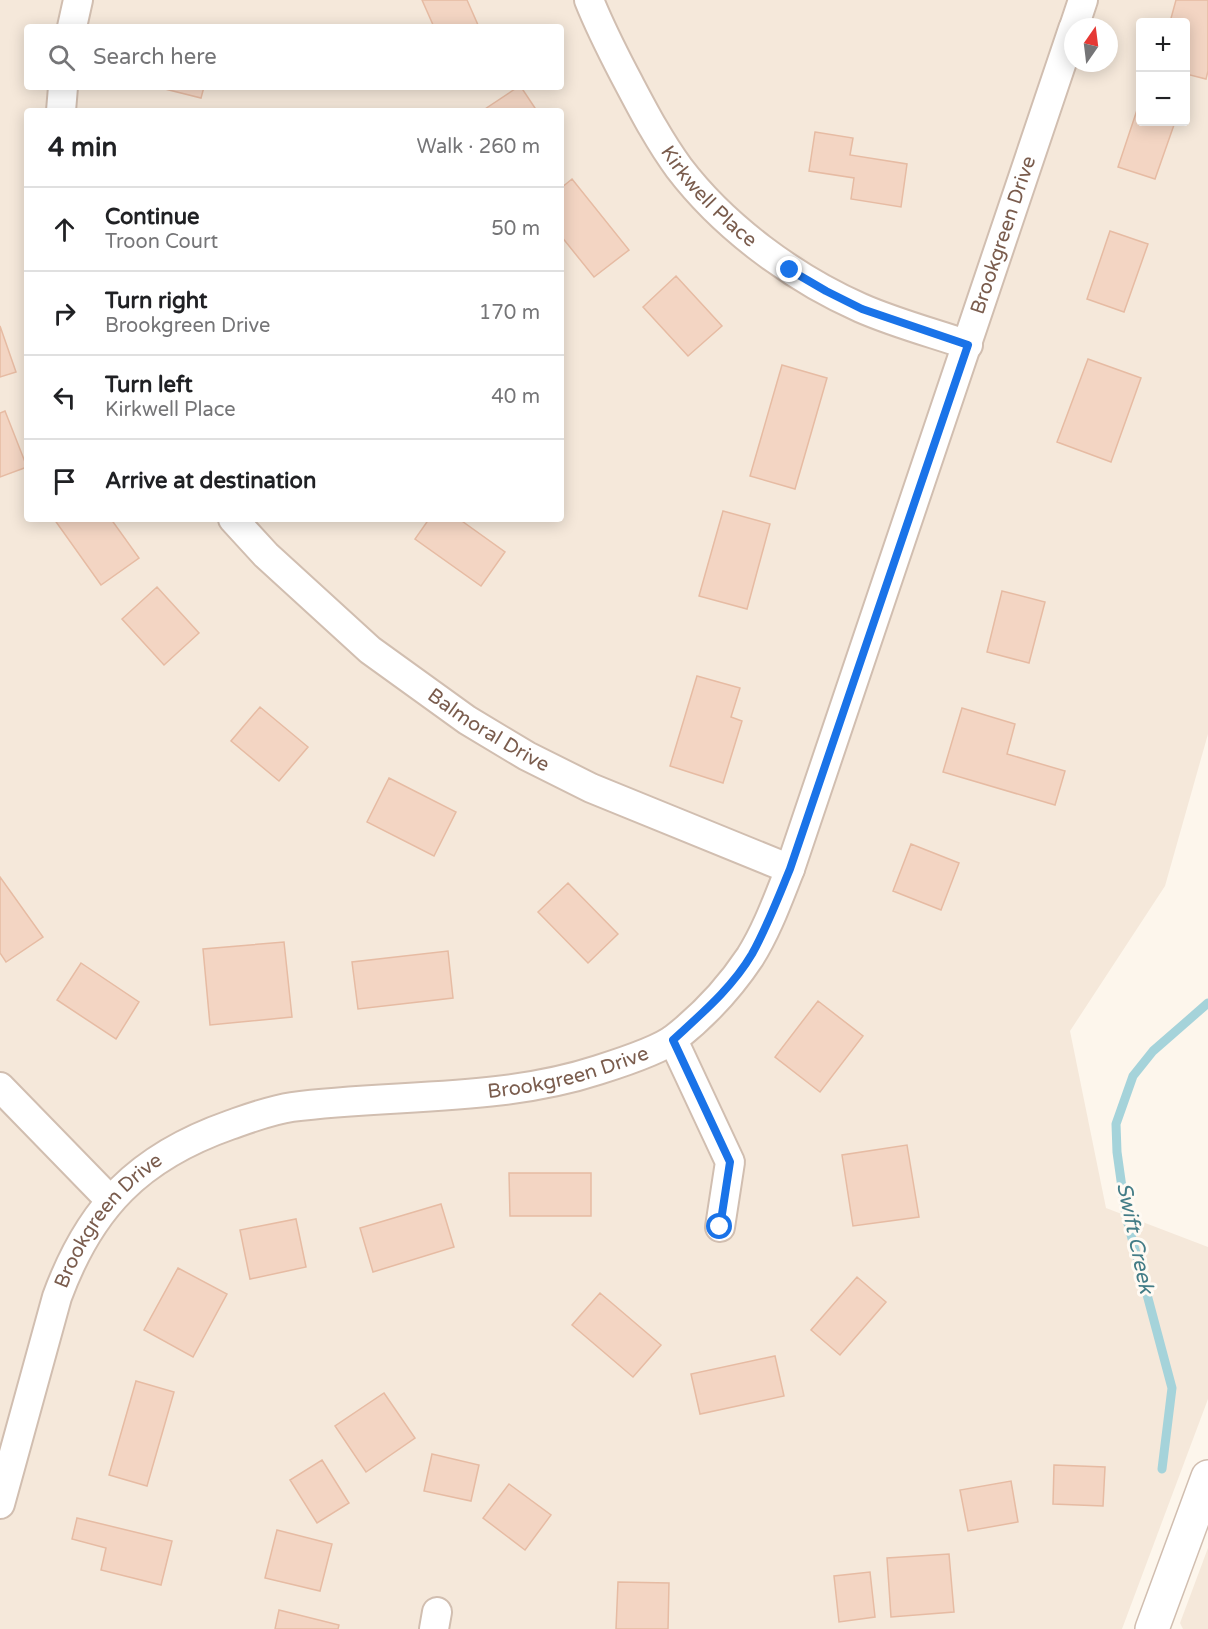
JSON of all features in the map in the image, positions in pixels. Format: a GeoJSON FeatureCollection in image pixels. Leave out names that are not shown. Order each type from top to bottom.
{"type":"FeatureCollection","features":[{"type":"Feature","properties":{"kind":"street"},"geometry":{"type":"LineString","coordinates":[[73,24],[78,0]]}},
{"type":"Feature","properties":{"kind":"street","name":"Kirkwell Place"},"geometry":{"type":"LineString","coordinates":[[589,0],[597,22],[653,129],[679,168],[709,203],[790,270],[826,291],[862,309],[968,345]]}},
{"type":"Feature","properties":{"kind":"street","name":"Brookgreen Drive"},"geometry":{"type":"LineString","coordinates":[[1077,18],[1083,0]]}},
{"type":"Feature","properties":{"kind":"street","name":"Brookgreen Drive"},"geometry":{"type":"LineString","coordinates":[[0,1504],[57,1297],[78,1248],[110,1200],[130,1180],[155,1161],[212,1132],[290,1108],[525,1088],[573,1078],[617,1064],[673,1040],[734,980],[751,956],[790,869],[1064,55]]}},
{"type":"Feature","properties":{"kind":"street"},"geometry":{"type":"LineString","coordinates":[[61,108],[63,90]]}},
{"type":"Feature","properties":{"kind":"street","name":"Balmoral Drive"},"geometry":{"type":"LineString","coordinates":[[236,522],[266,555],[370,651],[467,720],[527,756],[591,788],[790,869]]}},
{"type":"Feature","properties":{"kind":"street"},"geometry":{"type":"LineString","coordinates":[[673,1040],[730,1162],[720,1227]]}},
{"type":"Feature","properties":{"kind":"street"},"geometry":{"type":"LineString","coordinates":[[0,1086],[110,1200]]}},
{"type":"Feature","properties":{"kind":"street"},"geometry":{"type":"LineString","coordinates":[[1152,1629],[1208,1477]]}},
{"type":"Feature","properties":{"kind":"shaded area"},"geometry":{"type":"Polygon","coordinates":[[[0,0],[1208,0],[1208,734],[1165,886],[1070,1031],[1106,1208],[1208,1247],[1208,1399],[1122,1629],[0,1629],[0,0]]]}},
{"type":"Feature","properties":{"kind":"shaded area"},"geometry":{"type":"Polygon","coordinates":[[[1208,1548],[1208,1629],[1183,1629],[1180,1623],[1208,1548]]]}},
{"type":"Feature","properties":{"kind":"building"},"geometry":{"type":"Polygon","coordinates":[[[422,0],[467,0],[478,24],[433,24],[422,0]]]}},
{"type":"Feature","properties":{"kind":"building"},"geometry":{"type":"Polygon","coordinates":[[[1176,0],[1208,0],[1206,79],[1190,75],[1190,18],[1171,18],[1176,0]]]}},
{"type":"Feature","properties":{"kind":"building"},"geometry":{"type":"Polygon","coordinates":[[[169,90],[203,90],[201,98],[169,90]]]}},
{"type":"Feature","properties":{"kind":"building"},"geometry":{"type":"Polygon","coordinates":[[[514,90],[523,90],[535,108],[486,108],[514,90]]]}},
{"type":"Feature","properties":{"kind":"building"},"geometry":{"type":"Polygon","coordinates":[[[1136,113],[1136,126],[1174,126],[1155,179],[1118,167],[1136,113]]]}},
{"type":"Feature","properties":{"kind":"building"},"geometry":{"type":"Polygon","coordinates":[[[815,132],[853,138],[850,155],[907,164],[901,207],[851,199],[854,178],[809,171],[815,132]]]}},
{"type":"Feature","properties":{"kind":"building"},"geometry":{"type":"Polygon","coordinates":[[[572,179],[629,250],[594,277],[564,240],[564,186],[572,179]]]}},
{"type":"Feature","properties":{"kind":"building"},"geometry":{"type":"Polygon","coordinates":[[[1110,231],[1148,244],[1124,312],[1087,299],[1110,231]]]}},
{"type":"Feature","properties":{"kind":"building"},"geometry":{"type":"Polygon","coordinates":[[[676,276],[722,326],[688,356],[643,307],[676,276]]]}},
{"type":"Feature","properties":{"kind":"building"},"geometry":{"type":"Polygon","coordinates":[[[0,326],[16,372],[0,377],[0,326]]]}},
{"type":"Feature","properties":{"kind":"building"},"geometry":{"type":"Polygon","coordinates":[[[1088,359],[1141,378],[1111,462],[1057,442],[1088,359]]]}},
{"type":"Feature","properties":{"kind":"building"},"geometry":{"type":"Polygon","coordinates":[[[782,365],[827,378],[795,489],[750,476],[782,365]]]}},
{"type":"Feature","properties":{"kind":"building"},"geometry":{"type":"Polygon","coordinates":[[[5,411],[24,459],[24,468],[0,477],[0,413],[5,411]]]}},
{"type":"Feature","properties":{"kind":"building"},"geometry":{"type":"Polygon","coordinates":[[[723,511],[770,524],[747,609],[699,596],[723,511]]]}},
{"type":"Feature","properties":{"kind":"building"},"geometry":{"type":"Polygon","coordinates":[[[56,522],[113,522],[139,558],[101,585],[56,522]]]}},
{"type":"Feature","properties":{"kind":"building"},"geometry":{"type":"Polygon","coordinates":[[[427,522],[463,522],[505,552],[481,586],[415,539],[427,522]]]}},
{"type":"Feature","properties":{"kind":"building"},"geometry":{"type":"Polygon","coordinates":[[[157,587],[199,633],[164,665],[122,619],[157,587]]]}},
{"type":"Feature","properties":{"kind":"building"},"geometry":{"type":"Polygon","coordinates":[[[1002,591],[1045,602],[1029,663],[987,652],[1002,591]]]}},
{"type":"Feature","properties":{"kind":"building"},"geometry":{"type":"Polygon","coordinates":[[[697,676],[740,688],[731,717],[742,721],[723,783],[670,766],[697,676]]]}},
{"type":"Feature","properties":{"kind":"building"},"geometry":{"type":"Polygon","coordinates":[[[260,707],[308,747],[279,781],[231,741],[260,707]]]}},
{"type":"Feature","properties":{"kind":"building"},"geometry":{"type":"Polygon","coordinates":[[[962,708],[1015,724],[1007,754],[1065,771],[1055,805],[943,772],[962,708]]]}},
{"type":"Feature","properties":{"kind":"building"},"geometry":{"type":"Polygon","coordinates":[[[389,778],[456,812],[434,856],[367,822],[389,778]]]}},
{"type":"Feature","properties":{"kind":"building"},"geometry":{"type":"Polygon","coordinates":[[[911,844],[959,863],[941,910],[893,891],[911,844]]]}},
{"type":"Feature","properties":{"kind":"building"},"geometry":{"type":"Polygon","coordinates":[[[0,877],[43,937],[6,962],[0,953],[0,877]]]}},
{"type":"Feature","properties":{"kind":"building"},"geometry":{"type":"Polygon","coordinates":[[[568,883],[618,934],[588,963],[538,912],[568,883]]]}},
{"type":"Feature","properties":{"kind":"building"},"geometry":{"type":"Polygon","coordinates":[[[284,942],[292,1017],[210,1025],[203,949],[284,942]]]}},
{"type":"Feature","properties":{"kind":"building"},"geometry":{"type":"Polygon","coordinates":[[[448,951],[453,998],[358,1009],[352,962],[448,951]]]}},
{"type":"Feature","properties":{"kind":"building"},"geometry":{"type":"Polygon","coordinates":[[[81,963],[139,1002],[116,1039],[57,1000],[81,963]]]}},
{"type":"Feature","properties":{"kind":"building"},"geometry":{"type":"Polygon","coordinates":[[[818,1001],[863,1036],[820,1092],[775,1057],[818,1001]]]}},
{"type":"Feature","properties":{"kind":"building"},"geometry":{"type":"Polygon","coordinates":[[[907,1145],[919,1217],[853,1226],[842,1155],[907,1145]]]}},
{"type":"Feature","properties":{"kind":"building"},"geometry":{"type":"Polygon","coordinates":[[[509,1173],[591,1173],[591,1216],[510,1216],[509,1173]]]}},
{"type":"Feature","properties":{"kind":"building"},"geometry":{"type":"Polygon","coordinates":[[[441,1204],[454,1247],[373,1272],[360,1228],[441,1204]]]}},
{"type":"Feature","properties":{"kind":"building"},"geometry":{"type":"Polygon","coordinates":[[[296,1219],[306,1267],[250,1279],[240,1230],[296,1219]]]}},
{"type":"Feature","properties":{"kind":"building"},"geometry":{"type":"Polygon","coordinates":[[[178,1268],[227,1294],[193,1357],[144,1330],[178,1268]]]}},
{"type":"Feature","properties":{"kind":"building"},"geometry":{"type":"Polygon","coordinates":[[[857,1277],[886,1302],[840,1355],[811,1330],[857,1277]]]}},
{"type":"Feature","properties":{"kind":"building"},"geometry":{"type":"Polygon","coordinates":[[[600,1293],[661,1345],[633,1377],[572,1325],[600,1293]]]}},
{"type":"Feature","properties":{"kind":"building"},"geometry":{"type":"Polygon","coordinates":[[[775,1356],[784,1396],[700,1414],[691,1374],[775,1356]]]}},
{"type":"Feature","properties":{"kind":"building"},"geometry":{"type":"Polygon","coordinates":[[[136,1381],[174,1392],[147,1486],[109,1475],[136,1381]]]}},
{"type":"Feature","properties":{"kind":"building"},"geometry":{"type":"Polygon","coordinates":[[[384,1393],[415,1438],[366,1472],[335,1426],[384,1393]]]}},
{"type":"Feature","properties":{"kind":"building"},"geometry":{"type":"Polygon","coordinates":[[[432,1454],[479,1465],[471,1501],[424,1491],[432,1454]]]}},
{"type":"Feature","properties":{"kind":"building"},"geometry":{"type":"Polygon","coordinates":[[[322,1460],[349,1503],[317,1523],[290,1480],[322,1460]]]}},
{"type":"Feature","properties":{"kind":"building"},"geometry":{"type":"Polygon","coordinates":[[[1054,1465],[1105,1467],[1103,1506],[1053,1504],[1054,1465]]]}},
{"type":"Feature","properties":{"kind":"building"},"geometry":{"type":"Polygon","coordinates":[[[1011,1481],[1018,1522],[968,1531],[960,1490],[1011,1481]]]}},
{"type":"Feature","properties":{"kind":"building"},"geometry":{"type":"Polygon","coordinates":[[[509,1484],[551,1515],[525,1550],[483,1518],[509,1484]]]}},
{"type":"Feature","properties":{"kind":"building"},"geometry":{"type":"Polygon","coordinates":[[[77,1518],[172,1541],[161,1585],[101,1570],[106,1548],[72,1539],[77,1518]]]}},
{"type":"Feature","properties":{"kind":"building"},"geometry":{"type":"Polygon","coordinates":[[[277,1530],[332,1544],[320,1591],[265,1578],[277,1530]]]}},
{"type":"Feature","properties":{"kind":"building"},"geometry":{"type":"Polygon","coordinates":[[[949,1554],[954,1612],[891,1617],[887,1558],[949,1554]]]}},
{"type":"Feature","properties":{"kind":"building"},"geometry":{"type":"Polygon","coordinates":[[[870,1572],[875,1617],[839,1622],[834,1576],[870,1572]]]}},
{"type":"Feature","properties":{"kind":"building"},"geometry":{"type":"Polygon","coordinates":[[[618,1582],[669,1583],[668,1629],[616,1629],[618,1582]]]}},
{"type":"Feature","properties":{"kind":"building"},"geometry":{"type":"Polygon","coordinates":[[[279,1610],[339,1625],[338,1629],[275,1629],[279,1610]]]}},
{"type":"Feature","properties":{"kind":"waterway","name":"Swift Creek"},"geometry":{"type":"LineString","coordinates":[[1162,1469],[1172,1388],[1126,1216],[1117,1152],[1116,1124],[1133,1076],[1153,1051],[1208,1003]]}},
{"type":"Feature","properties":{"kind":"route"},"geometry":{"type":"LineString","coordinates":[[720,1227],[730,1162],[673,1040],[734,980],[751,956],[767,924],[790,869],[968,345],[862,309],[790,270]]}}]}
